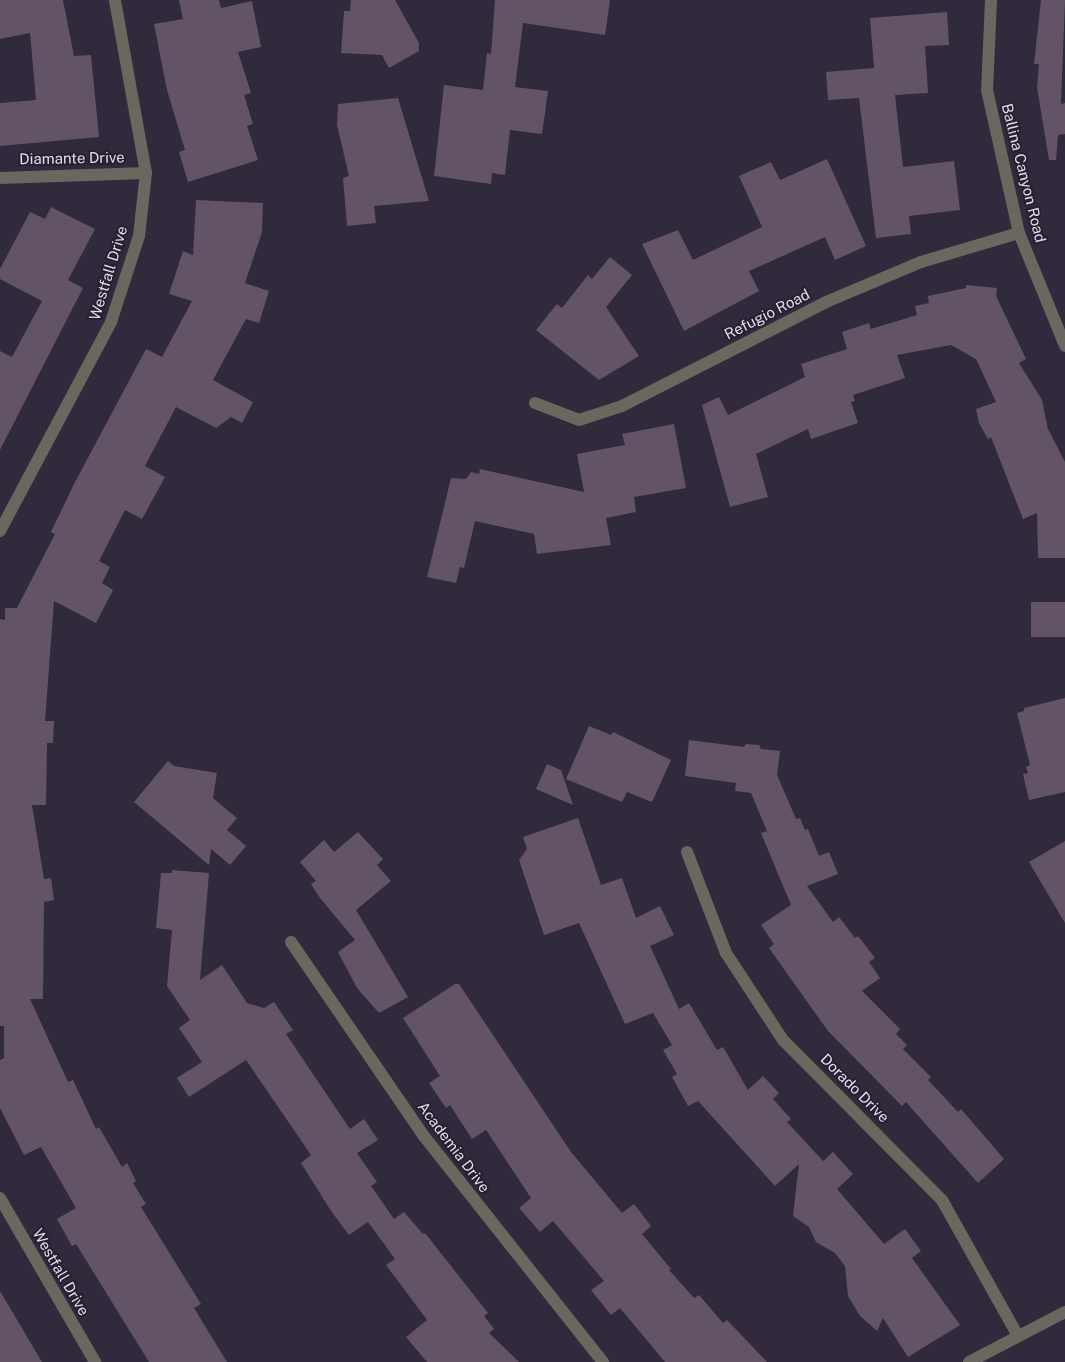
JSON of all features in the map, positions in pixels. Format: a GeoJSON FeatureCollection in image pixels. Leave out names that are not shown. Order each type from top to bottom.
{"type":"FeatureCollection","features":[{"type":"Feature","properties":{"kind":"street","name":"Westfall Drive"},"geometry":{"type":"LineString","coordinates":[[0,531],[111,322],[139,236],[146,173],[115,0]]}},
{"type":"Feature","properties":{"kind":"street","name":"Ballina Canyon Road"},"geometry":{"type":"LineString","coordinates":[[990,0],[987,90],[1019,234],[1065,346]]}},
{"type":"Feature","properties":{"kind":"street","name":"Diamante Drive"},"geometry":{"type":"LineString","coordinates":[[0,178],[146,173]]}},
{"type":"Feature","properties":{"kind":"street","name":"Refugio Road"},"geometry":{"type":"LineString","coordinates":[[535,403],[579,420],[613,409],[844,295],[921,262],[1019,234]]}},
{"type":"Feature","properties":{"kind":"street","name":"Dorado Drive"},"geometry":{"type":"LineString","coordinates":[[687,852],[726,953],[783,1040],[942,1200],[1018,1336]]}},
{"type":"Feature","properties":{"kind":"street","name":"Academia Drive"},"geometry":{"type":"LineString","coordinates":[[291,942],[423,1135],[604,1362]]}},
{"type":"Feature","properties":{"kind":"street","name":"Westfall Drive"},"geometry":{"type":"LineString","coordinates":[[0,1198],[95,1362]]}},
{"type":"Feature","properties":{"kind":"street"},"geometry":{"type":"LineString","coordinates":[[969,1362],[1065,1312]]}},
{"type":"Feature","properties":{"kind":"building"},"geometry":{"type":"Polygon","coordinates":[[[0,0],[63,0],[74,56],[91,55],[99,137],[0,146],[0,103],[36,100],[30,33],[0,39],[0,0]]]}},
{"type":"Feature","properties":{"kind":"building"},"geometry":{"type":"Polygon","coordinates":[[[179,0],[219,0],[221,8],[252,1],[261,47],[238,52],[251,93],[244,95],[253,124],[247,126],[258,160],[188,182],[179,152],[185,150],[167,90],[154,24],[183,19],[179,0]]]}},
{"type":"Feature","properties":{"kind":"building"},"geometry":{"type":"Polygon","coordinates":[[[351,0],[395,0],[419,43],[419,51],[389,68],[382,55],[341,53],[344,11],[350,11],[351,0]]]}},
{"type":"Feature","properties":{"kind":"building"},"geometry":{"type":"Polygon","coordinates":[[[495,0],[610,0],[605,35],[523,23],[515,87],[548,91],[542,134],[510,130],[505,175],[492,173],[491,184],[434,176],[444,85],[483,90],[487,53],[491,54],[495,0]]]}},
{"type":"Feature","properties":{"kind":"building"},"geometry":{"type":"Polygon","coordinates":[[[1041,0],[1065,0],[1061,104],[1065,103],[1065,134],[1058,135],[1056,160],[1049,160],[1037,87],[1039,64],[1034,64],[1041,0]]]}},
{"type":"Feature","properties":{"kind":"building"},"geometry":{"type":"Polygon","coordinates":[[[947,12],[949,45],[925,46],[928,93],[895,95],[903,167],[954,161],[960,210],[909,216],[911,234],[876,238],[859,98],[828,100],[826,72],[874,68],[870,18],[947,12]]]}},
{"type":"Feature","properties":{"kind":"building"},"geometry":{"type":"Polygon","coordinates":[[[398,98],[429,201],[374,206],[376,223],[347,226],[343,178],[349,176],[337,125],[338,104],[398,98]]]}},
{"type":"Feature","properties":{"kind":"building"},"geometry":{"type":"Polygon","coordinates":[[[827,159],[866,246],[835,260],[825,237],[749,271],[759,291],[684,331],[642,244],[678,230],[693,260],[762,227],[739,176],[771,162],[780,180],[827,159]]]}},
{"type":"Feature","properties":{"kind":"building"},"geometry":{"type":"Polygon","coordinates":[[[196,200],[263,203],[262,232],[245,283],[269,291],[259,323],[246,319],[213,380],[253,402],[242,423],[231,417],[216,428],[176,407],[145,466],[165,477],[142,519],[125,510],[99,561],[110,567],[102,583],[113,590],[96,623],[54,601],[45,721],[54,721],[53,743],[47,743],[46,805],[32,805],[44,879],[51,878],[54,900],[44,902],[43,999],[30,999],[68,1082],[73,1080],[96,1129],[99,1127],[122,1167],[127,1163],[136,1181],[133,1183],[146,1204],[141,1207],[201,1304],[194,1308],[227,1362],[149,1362],[76,1244],[72,1246],[57,1219],[76,1208],[41,1147],[24,1155],[0,1108],[0,1060],[4,1058],[4,1026],[0,1026],[0,619],[5,620],[5,608],[17,608],[55,534],[51,532],[74,484],[146,349],[162,357],[192,301],[169,294],[183,251],[193,255],[196,200]]]}},
{"type":"Feature","properties":{"kind":"building"},"geometry":{"type":"Polygon","coordinates":[[[51,207],[95,229],[68,280],[83,288],[0,450],[0,351],[12,357],[42,301],[0,279],[0,269],[30,212],[45,219],[51,207]]]}},
{"type":"Feature","properties":{"kind":"building"},"geometry":{"type":"Polygon","coordinates":[[[610,257],[632,275],[606,307],[639,356],[599,380],[536,330],[557,304],[562,308],[588,275],[592,279],[610,257]]]}},
{"type":"Feature","properties":{"kind":"building"},"geometry":{"type":"Polygon","coordinates":[[[966,285],[997,288],[996,296],[1026,359],[1019,363],[1042,400],[1048,429],[1065,462],[1065,558],[1038,558],[1037,513],[1023,519],[991,437],[988,439],[979,423],[976,409],[996,402],[976,359],[951,345],[897,355],[905,378],[853,395],[855,401],[851,402],[858,423],[811,439],[808,429],[756,454],[768,497],[730,507],[702,405],[719,397],[728,415],[805,377],[801,364],[847,349],[842,332],[869,323],[871,329],[917,315],[915,306],[929,303],[928,296],[966,288],[966,285]]]}},
{"type":"Feature","properties":{"kind":"building"},"geometry":{"type":"Polygon","coordinates":[[[674,424],[686,488],[634,497],[636,512],[606,518],[611,545],[537,554],[534,534],[475,521],[464,568],[460,567],[456,583],[427,577],[451,478],[466,479],[471,472],[479,474],[480,469],[584,492],[577,454],[625,445],[622,434],[674,424]]]}},
{"type":"Feature","properties":{"kind":"building"},"geometry":{"type":"Polygon","coordinates":[[[1031,602],[1065,602],[1065,637],[1031,637],[1031,602]]]}},
{"type":"Feature","properties":{"kind":"building"},"geometry":{"type":"Polygon","coordinates":[[[1065,698],[1065,792],[1029,800],[1023,774],[1028,773],[1026,767],[1030,765],[1017,713],[1024,711],[1024,708],[1065,698]]]}},
{"type":"Feature","properties":{"kind":"building"},"geometry":{"type":"Polygon","coordinates":[[[589,726],[611,735],[613,732],[671,760],[652,802],[627,792],[622,802],[566,779],[589,726]]]}},
{"type":"Feature","properties":{"kind":"building"},"geometry":{"type":"Polygon","coordinates":[[[689,740],[744,747],[746,744],[759,745],[761,749],[780,751],[777,775],[796,819],[800,818],[805,830],[808,829],[819,856],[829,852],[838,874],[807,886],[833,922],[839,917],[855,938],[858,936],[875,958],[869,962],[880,978],[862,991],[900,1029],[896,1034],[907,1045],[903,1049],[931,1077],[928,1080],[958,1112],[961,1109],[1004,1159],[978,1183],[906,1102],[902,1106],[828,1031],[769,948],[774,944],[761,925],[791,905],[761,833],[767,831],[751,793],[735,791],[736,783],[685,776],[689,740]]]}},
{"type":"Feature","properties":{"kind":"building"},"geometry":{"type":"Polygon","coordinates":[[[168,761],[174,766],[217,773],[213,798],[237,818],[227,830],[246,846],[230,865],[211,849],[209,865],[134,802],[168,761]]]}},
{"type":"Feature","properties":{"kind":"building"},"geometry":{"type":"Polygon","coordinates":[[[547,764],[561,770],[573,805],[536,789],[547,764]]]}},
{"type":"Feature","properties":{"kind":"building"},"geometry":{"type":"Polygon","coordinates":[[[578,818],[601,885],[622,878],[636,918],[660,906],[674,935],[650,946],[679,1009],[689,1003],[717,1050],[723,1047],[748,1090],[763,1076],[779,1093],[773,1099],[791,1119],[787,1122],[823,1161],[833,1152],[853,1174],[837,1189],[884,1244],[905,1229],[921,1251],[912,1258],[960,1325],[908,1357],[883,1318],[877,1331],[860,1316],[848,1296],[845,1266],[835,1253],[816,1242],[809,1227],[793,1216],[799,1164],[775,1186],[698,1101],[688,1106],[672,1077],[677,1074],[663,1050],[672,1045],[653,1013],[625,1024],[579,923],[544,935],[519,860],[527,849],[523,837],[578,818]]]}},
{"type":"Feature","properties":{"kind":"building"},"geometry":{"type":"Polygon","coordinates":[[[358,832],[383,859],[377,865],[391,881],[356,910],[408,997],[379,1013],[357,988],[338,952],[355,940],[320,898],[311,884],[316,881],[300,862],[324,840],[334,852],[358,832]]]}},
{"type":"Feature","properties":{"kind":"building"},"geometry":{"type":"Polygon","coordinates":[[[1065,841],[1065,923],[1029,862],[1065,841]]]}},
{"type":"Feature","properties":{"kind":"building"},"geometry":{"type":"Polygon","coordinates":[[[172,870],[209,873],[200,980],[222,965],[247,1003],[264,1008],[274,1002],[293,1030],[286,1034],[350,1129],[364,1119],[378,1140],[357,1153],[377,1182],[371,1186],[394,1219],[404,1212],[423,1234],[425,1233],[488,1313],[484,1316],[494,1329],[489,1333],[519,1362],[427,1362],[406,1337],[427,1320],[386,1265],[395,1259],[368,1222],[349,1235],[331,1211],[301,1163],[311,1155],[246,1060],[189,1097],[177,1078],[202,1062],[179,1028],[190,1020],[167,986],[172,930],[156,928],[161,873],[172,873],[172,870]]]}},
{"type":"Feature","properties":{"kind":"building"},"geometry":{"type":"Polygon","coordinates":[[[455,984],[459,984],[571,1152],[622,1213],[634,1204],[651,1226],[642,1234],[671,1269],[669,1270],[694,1298],[699,1295],[723,1323],[727,1320],[767,1362],[665,1362],[620,1308],[611,1315],[591,1290],[604,1281],[553,1221],[540,1232],[519,1208],[531,1198],[486,1130],[472,1139],[450,1105],[446,1108],[429,1083],[440,1076],[403,1018],[455,984]]]}},
{"type":"Feature","properties":{"kind":"building"},"geometry":{"type":"Polygon","coordinates":[[[0,1291],[42,1362],[0,1362],[0,1291]]]}}]}
